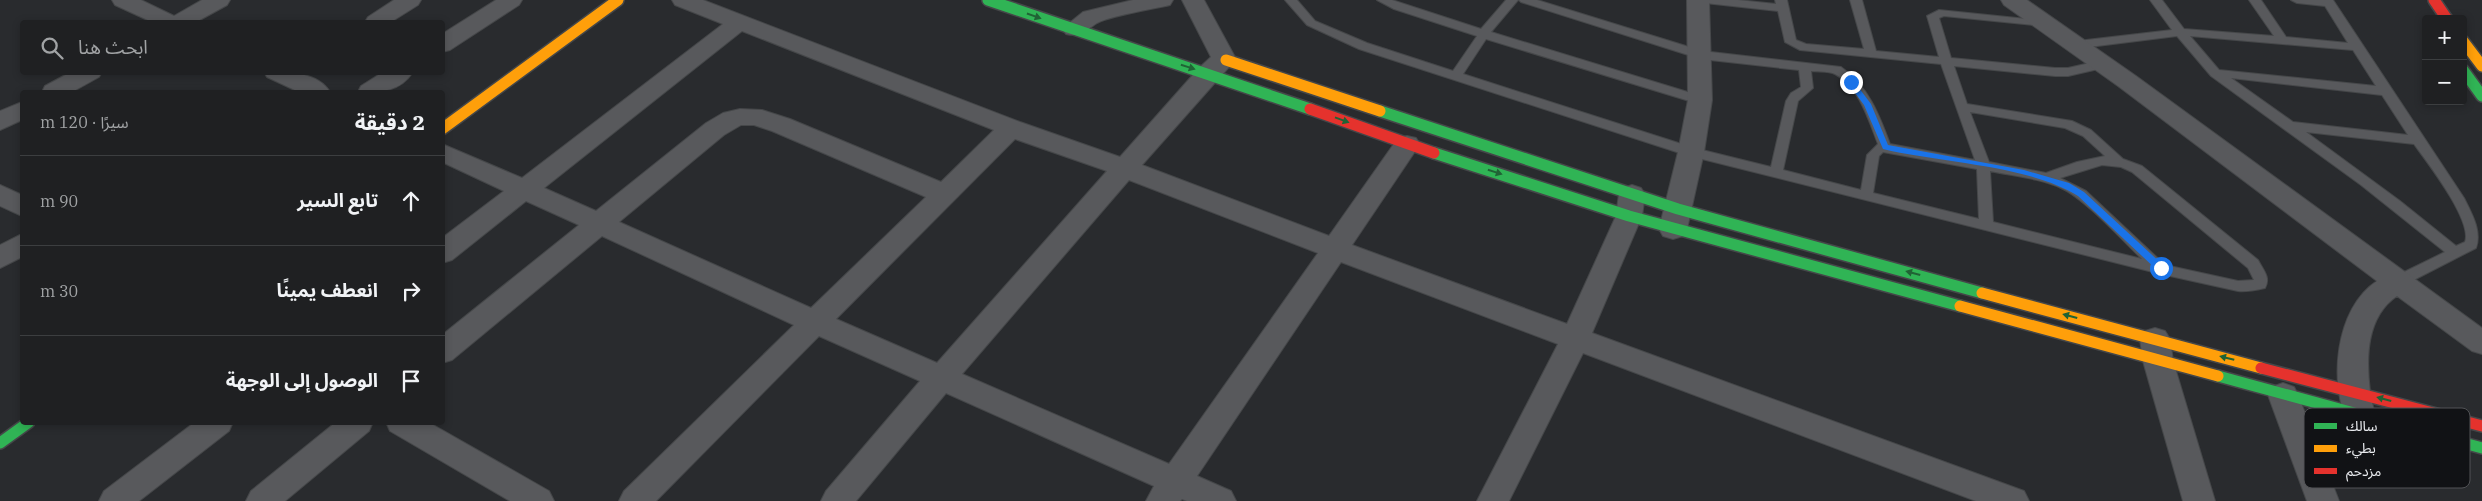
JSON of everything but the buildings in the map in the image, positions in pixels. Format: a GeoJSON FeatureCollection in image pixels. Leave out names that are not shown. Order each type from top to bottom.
{"type":"FeatureCollection","features":[{"type":"Feature","properties":{"kind":"main road"},"geometry":{"type":"LineString","coordinates":[[445,127],[618,0]]}},
{"type":"Feature","properties":{"kind":"main road"},"geometry":{"type":"LineString","coordinates":[[988,0],[1087,20],[1676,219],[2157,350],[2283,395],[2380,408]]}},
{"type":"Feature","properties":{"kind":"main road"},"geometry":{"type":"LineString","coordinates":[[2434,0],[2444,15]]}},
{"type":"Feature","properties":{"kind":"main road"},"geometry":{"type":"LineString","coordinates":[[2467,46],[2482,66]]}},
{"type":"Feature","properties":{"kind":"main road"},"geometry":{"type":"LineString","coordinates":[[1212,62],[1408,144],[2368,408]]}},
{"type":"Feature","properties":{"kind":"main road"},"geometry":{"type":"LineString","coordinates":[[2467,75],[2482,96]]}},
{"type":"Feature","properties":{"kind":"main road"},"geometry":{"type":"LineString","coordinates":[[0,443],[24,425]]}},
{"type":"Feature","properties":{"kind":"main road"},"geometry":{"type":"LineString","coordinates":[[2470,444],[2482,448]]}},
{"type":"Feature","properties":{"kind":"street"},"geometry":{"type":"LineString","coordinates":[[123,0],[165,20]]}},
{"type":"Feature","properties":{"kind":"street"},"geometry":{"type":"LineString","coordinates":[[184,20],[219,0]]}},
{"type":"Feature","properties":{"kind":"street"},"geometry":{"type":"LineString","coordinates":[[379,20],[410,0]]}},
{"type":"Feature","properties":{"kind":"street"},"geometry":{"type":"LineString","coordinates":[[445,43],[511,0]]}},
{"type":"Feature","properties":{"kind":"street"},"geometry":{"type":"LineString","coordinates":[[683,0],[1011,128],[1124,168],[1575,339],[2013,501]]}},
{"type":"Feature","properties":{"kind":"street"},"geometry":{"type":"LineString","coordinates":[[1087,20],[1162,0]]}},
{"type":"Feature","properties":{"kind":"street"},"geometry":{"type":"LineString","coordinates":[[846,499],[941,378],[1124,168],[1212,62],[1193,0]]}},
{"type":"Feature","properties":{"kind":"street"},"geometry":{"type":"LineString","coordinates":[[1676,219],[1700,100],[1701,54],[1698,0]]}},
{"type":"Feature","properties":{"kind":"street"},"geometry":{"type":"LineString","coordinates":[[2012,0],[2073,45],[2103,64],[2397,282],[2437,307],[2482,342]]}},
{"type":"Feature","properties":{"kind":"street"},"geometry":{"type":"LineString","coordinates":[[445,251],[526,190],[740,22]]}},
{"type":"Feature","properties":{"kind":"street"},"geometry":{"type":"LineString","coordinates":[[58,90],[85,75]]}},
{"type":"Feature","properties":{"kind":"street"},"geometry":{"type":"LineString","coordinates":[[270,90],[288,75],[314,90]]}},
{"type":"Feature","properties":{"kind":"street"},"geometry":{"type":"LineString","coordinates":[[373,90],[396,75]]}},
{"type":"Feature","properties":{"kind":"street"},"geometry":{"type":"LineString","coordinates":[[0,122],[20,111]]}},
{"type":"Feature","properties":{"kind":"street"},"geometry":{"type":"LineString","coordinates":[[445,350],[599,222],[715,130],[741,116],[760,118],[774,123],[944,194]]}},
{"type":"Feature","properties":{"kind":"street"},"geometry":{"type":"LineString","coordinates":[[635,501],[1011,128]]}},
{"type":"Feature","properties":{"kind":"street"},"geometry":{"type":"LineString","coordinates":[[1169,491],[1408,144]]}},
{"type":"Feature","properties":{"kind":"street"},"geometry":{"type":"LineString","coordinates":[[445,153],[941,378],[1169,491],[1220,501]]}},
{"type":"Feature","properties":{"kind":"street"},"geometry":{"type":"LineString","coordinates":[[0,194],[20,206]]}},
{"type":"Feature","properties":{"kind":"street"},"geometry":{"type":"LineString","coordinates":[[1493,501],[1575,339],[1630,205]]}},
{"type":"Feature","properties":{"kind":"street"},"geometry":{"type":"LineString","coordinates":[[0,258],[20,245]]}},
{"type":"Feature","properties":{"kind":"street"},"geometry":{"type":"LineString","coordinates":[[2357,404],[2352,350],[2360,324],[2371,300],[2384,288],[2397,282]]}},
{"type":"Feature","properties":{"kind":"street"},"geometry":{"type":"LineString","coordinates":[[2157,350],[2199,501]]}},
{"type":"Feature","properties":{"kind":"street"},"geometry":{"type":"LineString","coordinates":[[2283,395],[2304,451]]}},
{"type":"Feature","properties":{"kind":"street"},"geometry":{"type":"LineString","coordinates":[[115,501],[214,425]]}},
{"type":"Feature","properties":{"kind":"street"},"geometry":{"type":"LineString","coordinates":[[262,501],[354,425]]}},
{"type":"Feature","properties":{"kind":"street"},"geometry":{"type":"LineString","coordinates":[[406,425],[538,501]]}},
{"type":"Feature","properties":{"kind":"street"},"geometry":{"type":"LineString","coordinates":[[2318,488],[2323,501]]}},
{"type":"Feature","properties":{"kind":"lane"},"geometry":{"type":"LineString","coordinates":[[1291,0],[1311,23],[1363,46],[1691,152],[2161,268],[2246,287],[2260,284],[2261,278],[2252,264],[2235,249],[2137,169],[2118,160],[2087,132],[2068,124],[1963,107]]}},
{"type":"Feature","properties":{"kind":"lane"},"geometry":{"type":"LineString","coordinates":[[1383,0],[1398,7],[1586,67],[1700,100]]}},
{"type":"Feature","properties":{"kind":"lane"},"geometry":{"type":"LineString","coordinates":[[1457,75],[1484,33],[1512,0]]}},
{"type":"Feature","properties":{"kind":"lane"},"geometry":{"type":"LineString","coordinates":[[1524,0],[1701,54],[1837,70],[1845,75],[1868,104],[1886,147]]}},
{"type":"Feature","properties":{"kind":"lane"},"geometry":{"type":"LineString","coordinates":[[1698,0],[1782,4],[1790,39],[1793,44],[1812,48],[2062,73],[2103,64]]}},
{"type":"Feature","properties":{"kind":"lane"},"geometry":{"type":"LineString","coordinates":[[1856,0],[1871,53]]}},
{"type":"Feature","properties":{"kind":"lane"},"geometry":{"type":"LineString","coordinates":[[2156,0],[2215,73],[2291,126],[2406,212],[2454,252]]}},
{"type":"Feature","properties":{"kind":"lane"},"geometry":{"type":"LineString","coordinates":[[2255,0],[2284,41]]}},
{"type":"Feature","properties":{"kind":"lane"},"geometry":{"type":"LineString","coordinates":[[2297,0],[2328,2],[2385,91],[2441,172],[2471,224],[2474,237],[2470,245],[2397,282]]}},
{"type":"Feature","properties":{"kind":"lane"},"geometry":{"type":"LineString","coordinates":[[1986,225],[1983,165],[1933,19],[1936,13],[2043,23]]}},
{"type":"Feature","properties":{"kind":"lane"},"geometry":{"type":"LineString","coordinates":[[2073,45],[2103,39],[2156,36],[2180,32],[2357,47]]}},
{"type":"Feature","properties":{"kind":"lane"},"geometry":{"type":"LineString","coordinates":[[1776,173],[1792,101],[1795,96],[1807,88],[1805,66]]}},
{"type":"Feature","properties":{"kind":"lane"},"geometry":{"type":"LineString","coordinates":[[2215,73],[2385,91]]}},
{"type":"Feature","properties":{"kind":"lane"},"geometry":{"type":"LineString","coordinates":[[2291,126],[2419,140]]}},
{"type":"Feature","properties":{"kind":"lane"},"geometry":{"type":"LineString","coordinates":[[1866,196],[1873,155],[1879,148],[1886,147],[2047,178],[2067,185],[2081,194],[2161,268]]}},
{"type":"Feature","properties":{"kind":"lane"},"geometry":{"type":"LineString","coordinates":[[2047,178],[2102,159],[2118,160]]}},
{"type":"Feature","properties":{"kind":"traffic: fast"},"geometry":{"type":"LineString","coordinates":[[988,0],[1310,109]]}},
{"type":"Feature","properties":{"kind":"traffic: fast"},"geometry":{"type":"LineString","coordinates":[[2467,75],[2482,96]]}},
{"type":"Feature","properties":{"kind":"traffic: fast"},"geometry":{"type":"LineString","coordinates":[[1380,111],[1678,209],[1982,293]]}},
{"type":"Feature","properties":{"kind":"traffic: fast"},"geometry":{"type":"LineString","coordinates":[[1434,153],[1629,216],[1960,306]]}},
{"type":"Feature","properties":{"kind":"traffic: fast"},"geometry":{"type":"LineString","coordinates":[[2218,376],[2335,408]]}},
{"type":"Feature","properties":{"kind":"traffic: fast"},"geometry":{"type":"LineString","coordinates":[[0,443],[25,425]]}},
{"type":"Feature","properties":{"kind":"traffic: fast"},"geometry":{"type":"LineString","coordinates":[[2470,445],[2482,448]]}},
{"type":"Feature","properties":{"kind":"traffic: slow"},"geometry":{"type":"LineString","coordinates":[[445,127],[618,0]]}},
{"type":"Feature","properties":{"kind":"traffic: slow"},"geometry":{"type":"LineString","coordinates":[[2467,46],[2482,66]]}},
{"type":"Feature","properties":{"kind":"traffic: slow"},"geometry":{"type":"LineString","coordinates":[[1226,60],[1380,111]]}},
{"type":"Feature","properties":{"kind":"traffic: slow"},"geometry":{"type":"LineString","coordinates":[[1982,293],[2261,368]]}},
{"type":"Feature","properties":{"kind":"traffic: slow"},"geometry":{"type":"LineString","coordinates":[[1960,306],[2218,376]]}},
{"type":"Feature","properties":{"kind":"traffic: jam"},"geometry":{"type":"LineString","coordinates":[[2434,0],[2444,15]]}},
{"type":"Feature","properties":{"kind":"traffic: jam"},"geometry":{"type":"LineString","coordinates":[[1310,109],[1434,153]]}},
{"type":"Feature","properties":{"kind":"traffic: jam"},"geometry":{"type":"LineString","coordinates":[[2261,368],[2413,408]]}},
{"type":"Feature","properties":{"kind":"traffic: jam"},"geometry":{"type":"LineString","coordinates":[[2470,423],[2482,426]]}},
{"type":"Feature","properties":{"kind":"route"},"geometry":{"type":"LineString","coordinates":[[1851,82],[1868,104],[1886,147],[2024,172],[2067,185],[2081,194],[2161,268]]}}]}
